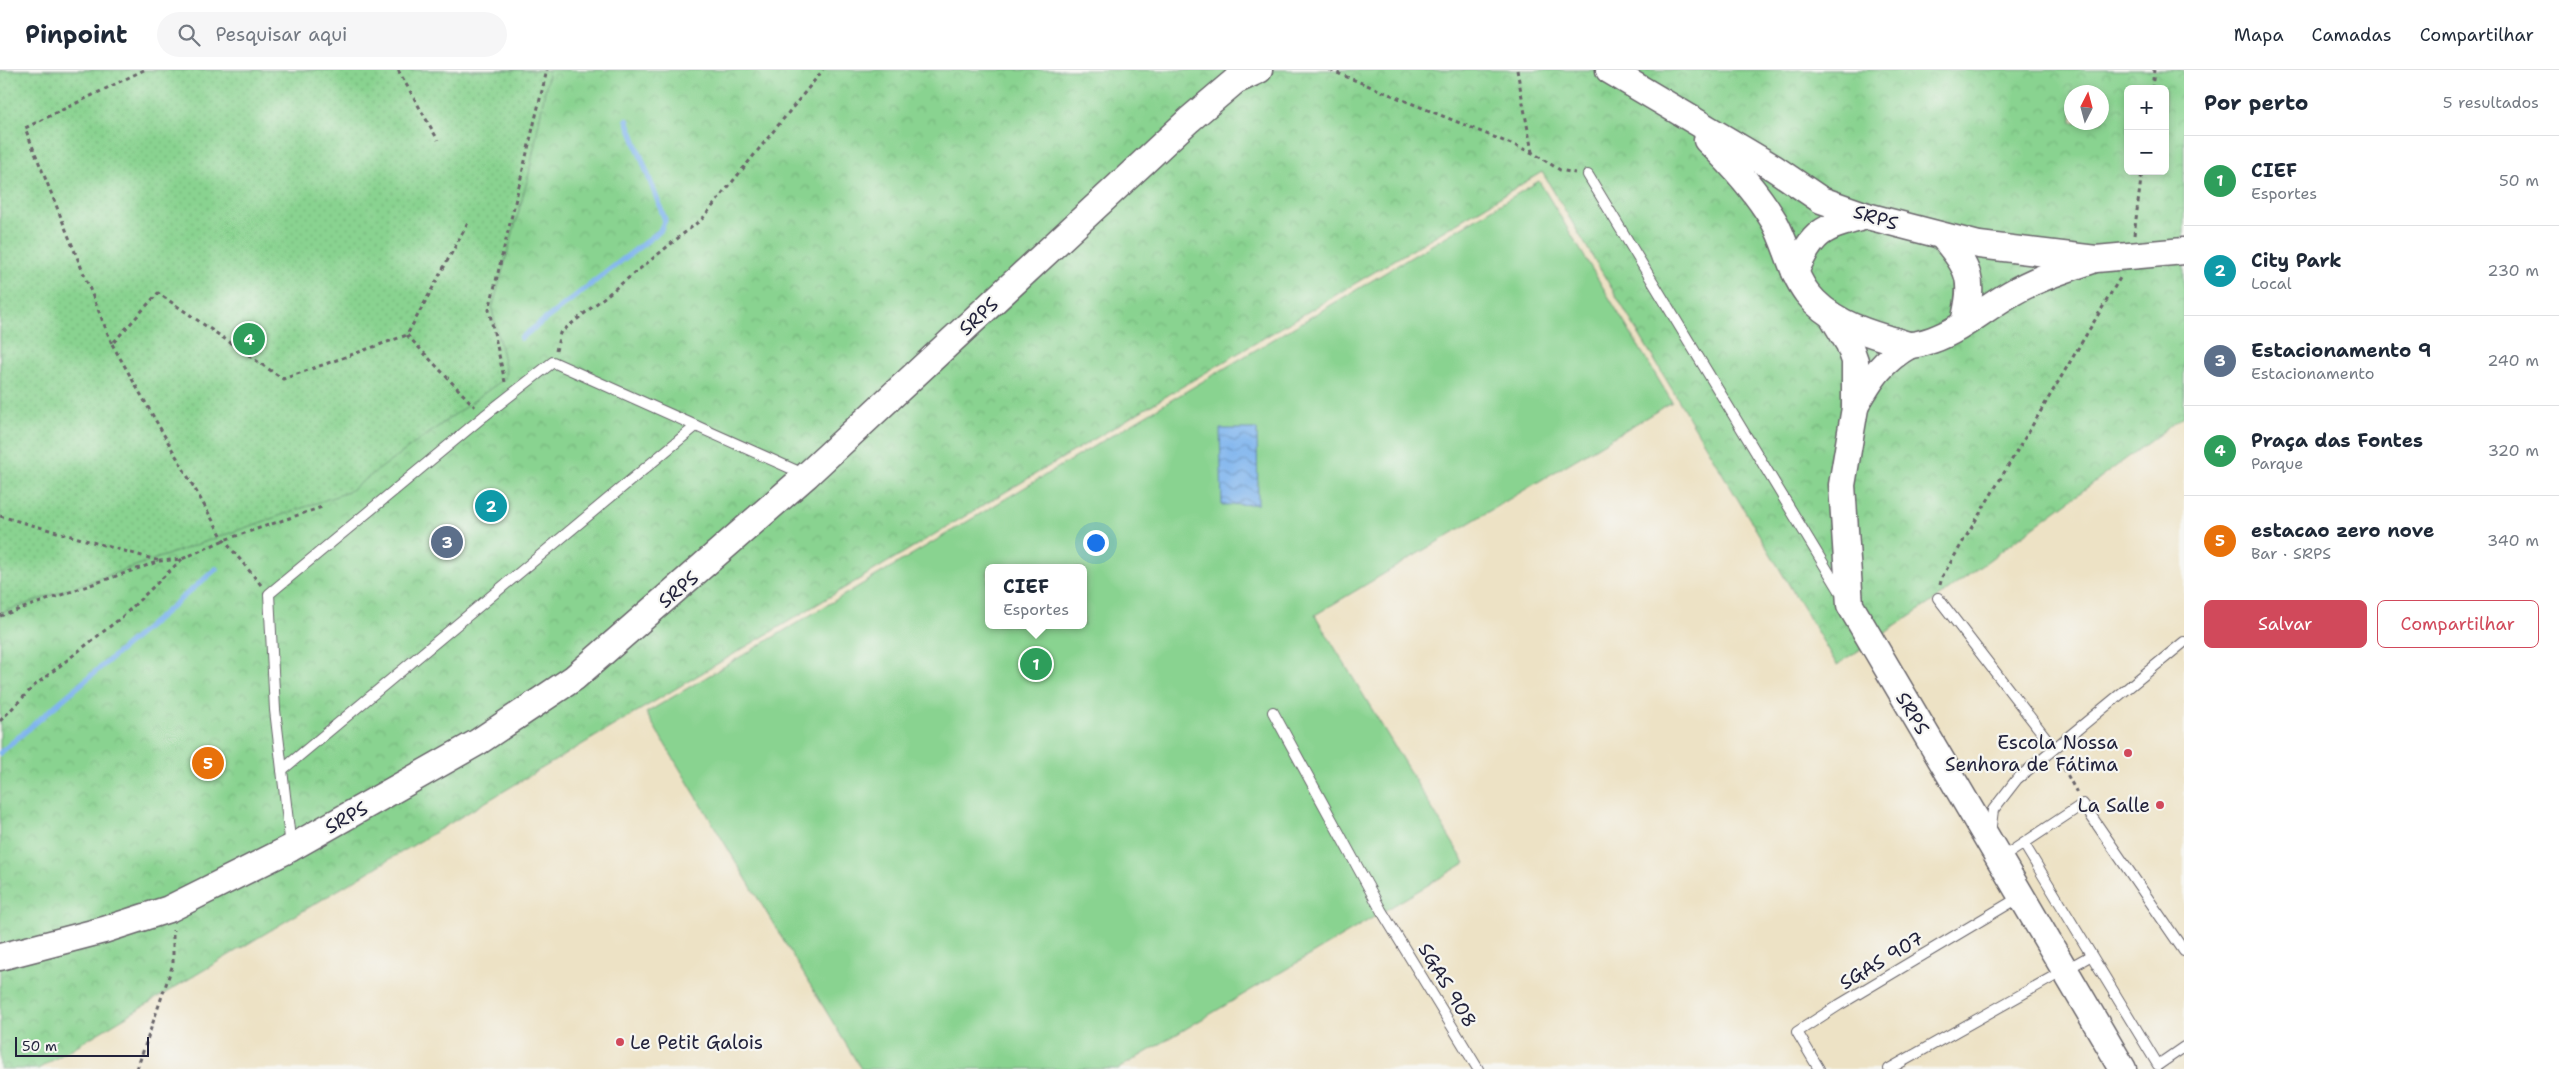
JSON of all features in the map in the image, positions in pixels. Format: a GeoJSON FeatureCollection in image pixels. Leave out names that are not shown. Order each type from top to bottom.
{"type":"FeatureCollection","features":[{"type":"Feature","properties":{"kind":"main road","name":"SRPS"},"geometry":{"type":"LineString","coordinates":[[0,957],[104,930],[169,910],[292,848],[478,742],[574,678],[807,475],[1189,120],[1235,81],[1259,70]]}},
{"type":"Feature","properties":{"kind":"main road","name":"SRPS"},"geometry":{"type":"LineString","coordinates":[[1609,70],[1774,168],[1822,200],[1867,216],[1979,245],[2096,259],[2184,251]]}},
{"type":"Feature","properties":{"kind":"main road","name":"SRPS"},"geometry":{"type":"LineString","coordinates":[[1679,113],[1732,164],[1760,200],[1787,246],[1794,272],[1807,293],[1832,316],[1856,328],[1910,345]]}},
{"type":"Feature","properties":{"kind":"main road"},"geometry":{"type":"LineString","coordinates":[[1794,272],[1809,242],[1830,226],[1867,216]]}},
{"type":"Feature","properties":{"kind":"main road"},"geometry":{"type":"LineString","coordinates":[[1943,237],[1963,261],[1970,281],[1970,296],[1964,323]]}},
{"type":"Feature","properties":{"kind":"main road","name":"SRPS"},"geometry":{"type":"LineString","coordinates":[[1854,408],[1873,375],[1890,356],[1910,345],[1930,341],[1952,332],[2012,293],[2040,278],[2096,259]]}},
{"type":"Feature","properties":{"kind":"main road","name":"SRPS"},"geometry":{"type":"LineString","coordinates":[[1832,316],[1848,344],[1855,361],[1854,408],[1842,485],[1850,605],[2020,897],[2123,1069]]}},
{"type":"Feature","properties":{"kind":"lane"},"geometry":{"type":"LineString","coordinates":[[1588,175],[1841,594],[1850,605]]}},
{"type":"Feature","properties":{"kind":"lane"},"geometry":{"type":"LineString","coordinates":[[292,848],[275,710],[269,594],[484,416],[554,362],[807,475]]}},
{"type":"Feature","properties":{"kind":"lane"},"geometry":{"type":"LineString","coordinates":[[282,770],[696,426]]}},
{"type":"Feature","properties":{"kind":"lane"},"geometry":{"type":"LineString","coordinates":[[1938,598],[2053,747]]}},
{"type":"Feature","properties":{"kind":"lane"},"geometry":{"type":"LineString","coordinates":[[2184,642],[2053,747],[2017,779],[1993,810],[1994,851],[2024,844],[2083,804],[2184,951]]}},
{"type":"Feature","properties":{"kind":"lane","name":"SGAS 908"},"geometry":{"type":"LineString","coordinates":[[1273,712],[1387,919],[1478,1069]]}},
{"type":"Feature","properties":{"kind":"lane"},"geometry":{"type":"LineString","coordinates":[[2024,844],[2090,956],[2158,1065],[2184,1047]]}},
{"type":"Feature","properties":{"kind":"lane","name":"SGAS 907"},"geometry":{"type":"LineString","coordinates":[[1819,1069],[1797,1032],[2020,897]]}},
{"type":"Feature","properties":{"kind":"lane"},"geometry":{"type":"LineString","coordinates":[[1889,1069],[2090,956]]}},
{"type":"Feature","properties":{"kind":"path"},"geometry":{"type":"LineString","coordinates":[[144,70],[25,128],[112,344],[224,540],[269,594]]}},
{"type":"Feature","properties":{"kind":"path"},"geometry":{"type":"LineString","coordinates":[[398,70],[438,140]]}},
{"type":"Feature","properties":{"kind":"path"},"geometry":{"type":"LineString","coordinates":[[508,397],[489,310],[547,70]]}},
{"type":"Feature","properties":{"kind":"path"},"geometry":{"type":"LineString","coordinates":[[554,362],[560,333],[704,218],[823,70]]}},
{"type":"Feature","properties":{"kind":"path"},"geometry":{"type":"LineString","coordinates":[[1330,70],[1533,153],[1560,170],[1588,175]]}},
{"type":"Feature","properties":{"kind":"path"},"geometry":{"type":"LineString","coordinates":[[1517,70],[1533,153]]}},
{"type":"Feature","properties":{"kind":"path"},"geometry":{"type":"LineString","coordinates":[[2152,85],[2154,70]]}},
{"type":"Feature","properties":{"kind":"path"},"geometry":{"type":"LineString","coordinates":[[1938,598],[1942,577],[2132,257],[2142,175]]}},
{"type":"Feature","properties":{"kind":"path"},"geometry":{"type":"LineString","coordinates":[[112,344],[158,293],[283,379],[407,335],[469,221]]}},
{"type":"Feature","properties":{"kind":"path"},"geometry":{"type":"LineString","coordinates":[[407,335],[484,416]]}},
{"type":"Feature","properties":{"kind":"path"},"geometry":{"type":"LineString","coordinates":[[0,616],[160,561],[182,558],[224,540],[325,506]]}},
{"type":"Feature","properties":{"kind":"path"},"geometry":{"type":"LineString","coordinates":[[0,516],[160,561]]}},
{"type":"Feature","properties":{"kind":"path"},"geometry":{"type":"LineString","coordinates":[[0,721],[34,686],[122,617],[182,558]]}},
{"type":"Feature","properties":{"kind":"path"},"geometry":{"type":"LineString","coordinates":[[2053,747],[2083,804]]}},
{"type":"Feature","properties":{"kind":"path"},"geometry":{"type":"LineString","coordinates":[[137,1069],[173,964],[173,928],[169,910]]}},
{"type":"Feature","properties":{"kind":"green space"},"geometry":{"type":"Polygon","coordinates":[[[0,70],[2184,70],[2184,416],[1939,597],[1837,665],[1542,172],[38,1069],[0,1069],[0,70]]]}},
{"type":"Feature","properties":{"kind":"green space"},"geometry":{"type":"Polygon","coordinates":[[[0,70],[549,70],[529,174],[492,309],[506,370],[505,378],[348,492],[0,613],[0,70]]]}},
{"type":"Feature","properties":{"kind":"green space"},"geometry":{"type":"Polygon","coordinates":[[[1539,181],[1672,402],[1315,615],[1465,863],[1118,1069],[861,1069],[646,713],[1539,181]]]}},
{"type":"Feature","properties":{"kind":"water"},"geometry":{"type":"Polygon","coordinates":[[[1220,429],[1257,429],[1258,504],[1222,505],[1220,429]]]}},
{"type":"Feature","properties":{"kind":"waterway"},"geometry":{"type":"LineString","coordinates":[[521,338],[660,231],[665,220],[627,120]]}},
{"type":"Feature","properties":{"kind":"waterway"},"geometry":{"type":"LineString","coordinates":[[0,753],[216,569]]}},
{"type":"Feature","properties":{"kind":"place","name":"Praça das Fontes"},"geometry":{"type":"Point","coordinates":[249,339]}},
{"type":"Feature","properties":{"kind":"place","name":"City Park"},"geometry":{"type":"Point","coordinates":[491,506]}},
{"type":"Feature","properties":{"kind":"place","name":"Estacionamento 9"},"geometry":{"type":"Point","coordinates":[447,542]}},
{"type":"Feature","properties":{"kind":"place","name":"CIEF"},"geometry":{"type":"Point","coordinates":[1036,664]}},
{"type":"Feature","properties":{"kind":"place","name":"Escola Nossa Senhora de Fátima"},"geometry":{"type":"Point","coordinates":[2128,753]}},
{"type":"Feature","properties":{"kind":"place","name":"estacao zero nove"},"geometry":{"type":"Point","coordinates":[208,763]}},
{"type":"Feature","properties":{"kind":"place","name":"La Salle"},"geometry":{"type":"Point","coordinates":[2160,805]}},
{"type":"Feature","properties":{"kind":"place","name":"Le Petit Galois"},"geometry":{"type":"Point","coordinates":[620,1042]}}]}
